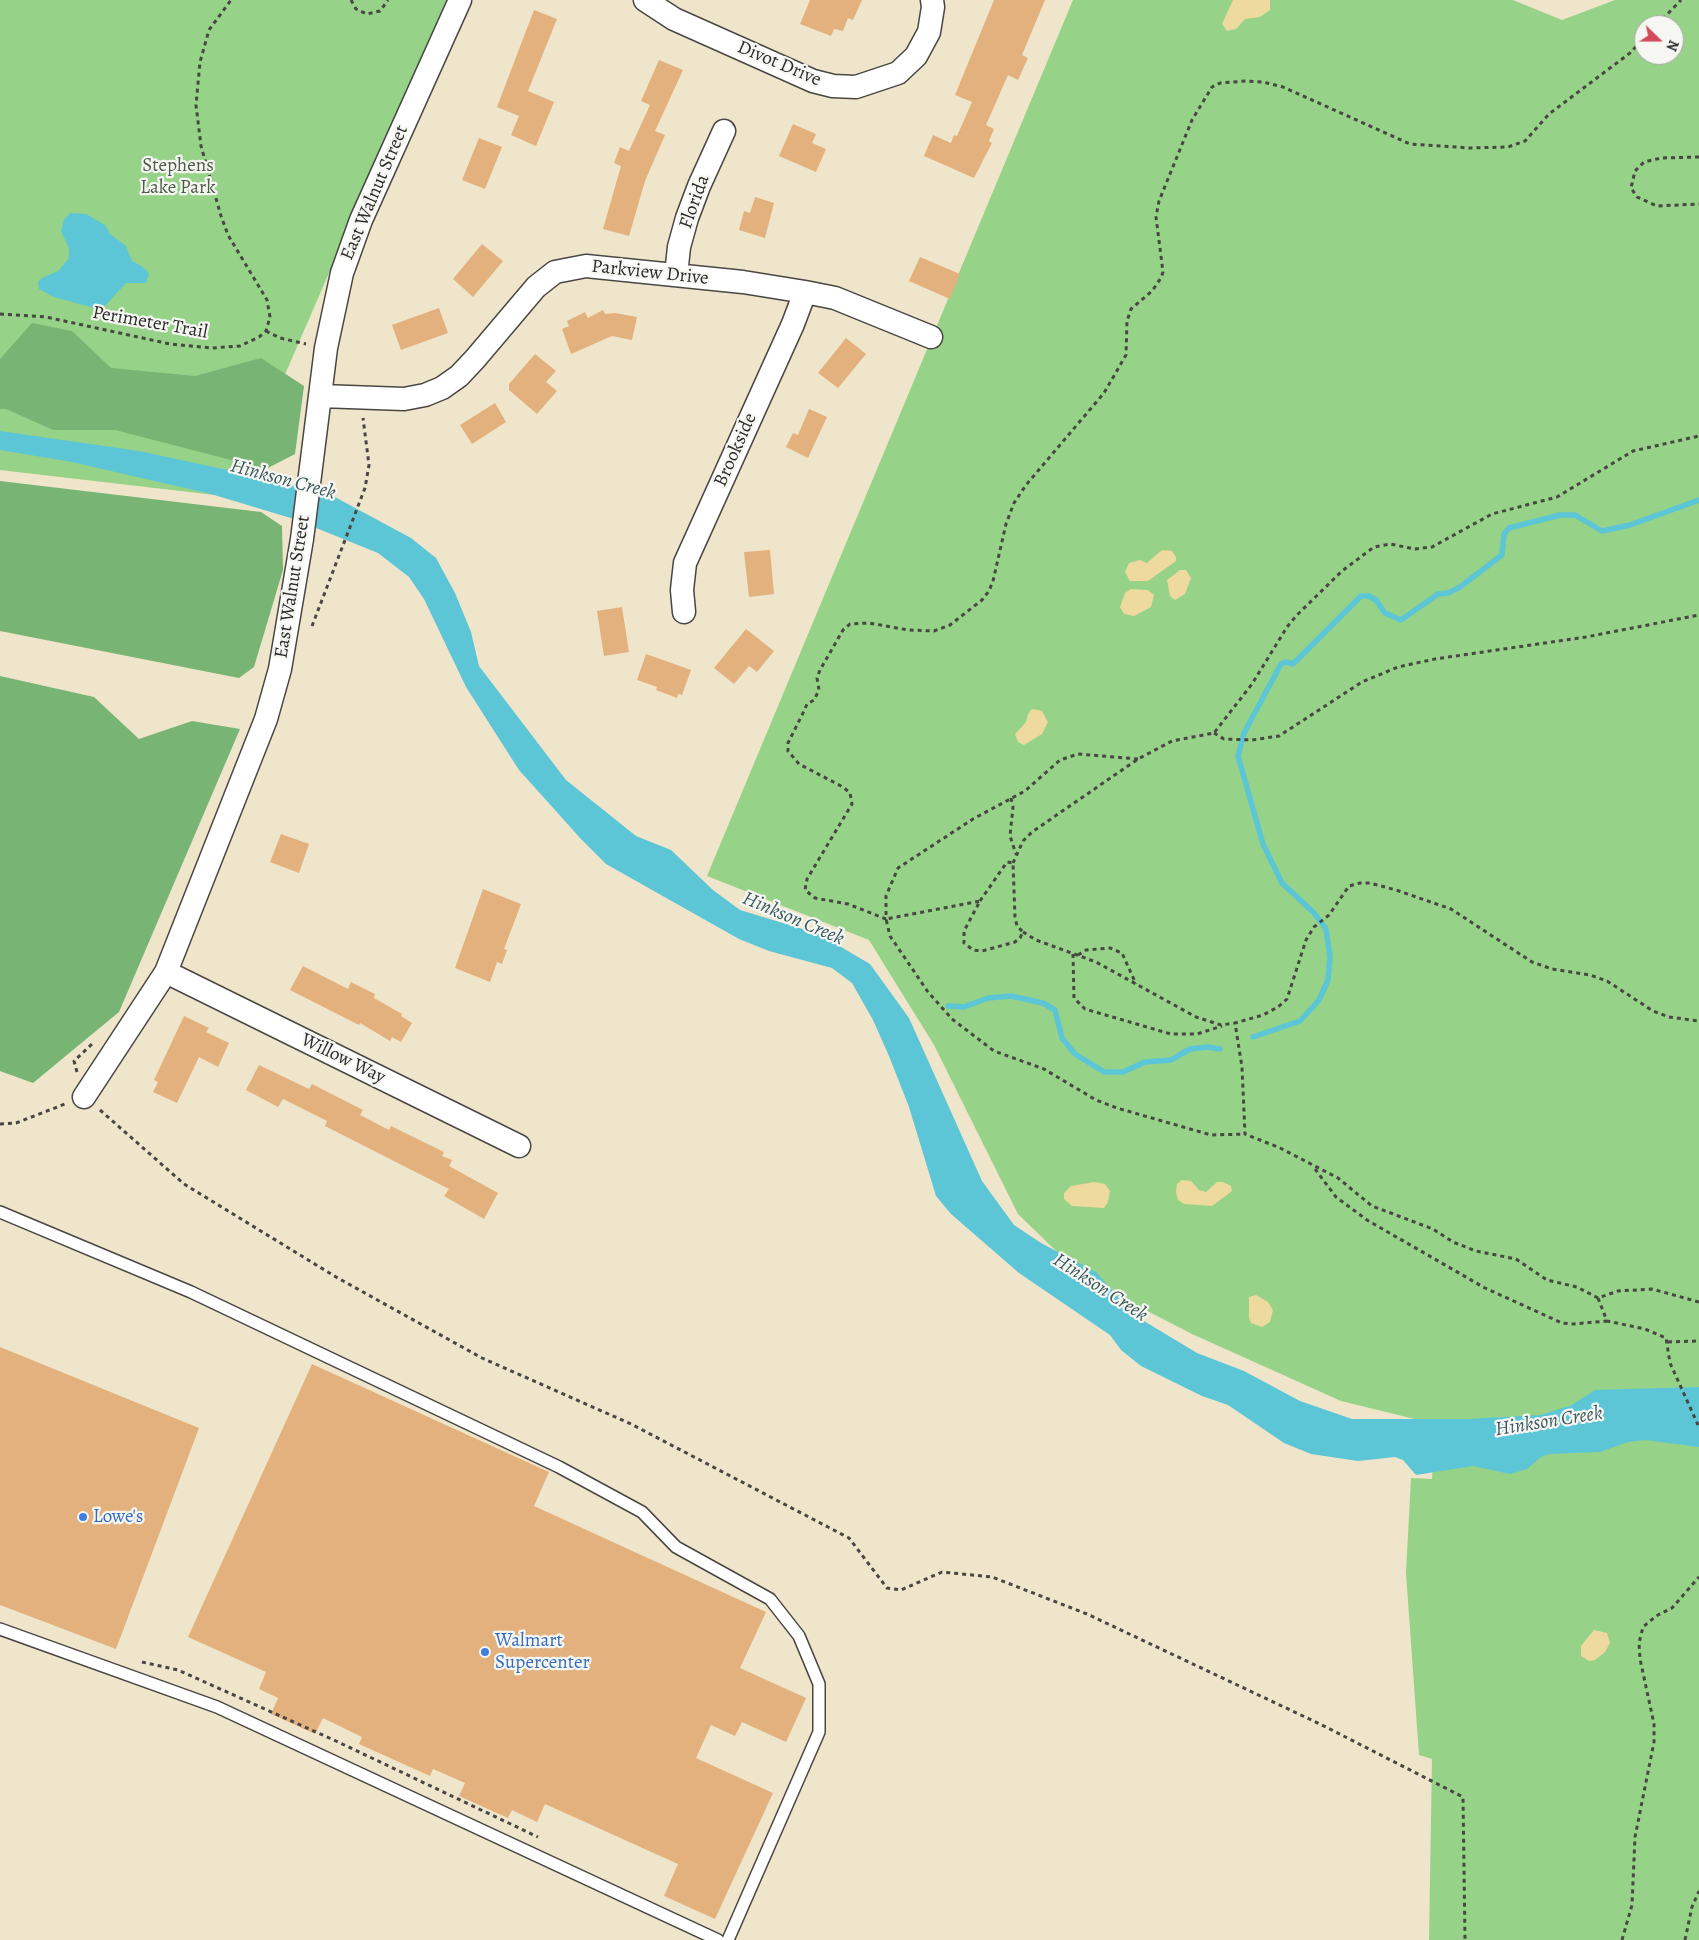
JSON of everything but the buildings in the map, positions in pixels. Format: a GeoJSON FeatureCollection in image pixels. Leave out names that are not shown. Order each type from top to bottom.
{"type":"FeatureCollection","features":[{"type":"Feature","properties":{"kind":"street","name":"East Walnut Street"},"geometry":{"type":"LineString","coordinates":[[84,1096],[166,972],[266,719],[280,669],[302,539],[326,348],[342,273],[361,220],[460,0]]}},
{"type":"Feature","properties":{"kind":"street","name":"Divot Drive"},"geometry":{"type":"LineString","coordinates":[[645,0],[674,19],[813,81],[833,86],[856,87],[898,73],[916,56],[929,32],[933,7],[932,0]]}},
{"type":"Feature","properties":{"kind":"street","name":"Florida"},"geometry":{"type":"LineString","coordinates":[[676,275],[679,247],[687,218],[698,186],[724,131]]}},
{"type":"Feature","properties":{"kind":"street","name":"Parkview Drive"},"geometry":{"type":"LineString","coordinates":[[321,396],[404,399],[425,395],[442,388],[459,376],[536,287],[555,272],[586,266],[676,275],[805,292],[835,298],[931,337]]}},
{"type":"Feature","properties":{"kind":"street","name":"Brookside"},"geometry":{"type":"LineString","coordinates":[[684,612],[682,590],[685,563],[793,324],[805,292]]}},
{"type":"Feature","properties":{"kind":"street","name":"Willow Way"},"geometry":{"type":"LineString","coordinates":[[166,972],[519,1146]]}},
{"type":"Feature","properties":{"kind":"lane"},"geometry":{"type":"LineString","coordinates":[[0,1212],[192,1292],[559,1467],[642,1512],[676,1547],[770,1599],[799,1636],[818,1684],[819,1732],[728,1940]]}},
{"type":"Feature","properties":{"kind":"lane"},"geometry":{"type":"LineString","coordinates":[[0,1629],[217,1707],[718,1940]]}},
{"type":"Feature","properties":{"kind":"path"},"geometry":{"type":"LineString","coordinates":[[231,0],[209,30],[200,62],[196,105],[201,146],[228,235],[267,300],[270,317],[266,331],[295,343],[326,348]]}},
{"type":"Feature","properties":{"kind":"path"},"geometry":{"type":"LineString","coordinates":[[351,0],[356,9],[367,14],[380,12],[388,0]]}},
{"type":"Feature","properties":{"kind":"path"},"geometry":{"type":"LineString","coordinates":[[1667,15],[1681,0]]}},
{"type":"Feature","properties":{"kind":"path"},"geometry":{"type":"LineString","coordinates":[[980,901],[886,919],[848,904],[819,899],[806,893],[804,887],[807,879],[850,811],[852,800],[843,787],[793,760],[788,751],[788,743],[807,704],[814,700],[819,690],[817,678],[820,670],[843,630],[850,624],[869,623],[908,630],[934,631],[950,625],[982,600],[989,591],[1014,503],[1026,484],[1104,393],[1126,355],[1127,321],[1131,309],[1152,291],[1162,278],[1156,217],[1159,201],[1192,120],[1212,87],[1220,83],[1246,81],[1263,82],[1283,87],[1410,144],[1508,148],[1525,140],[1549,114],[1634,49]]}},
{"type":"Feature","properties":{"kind":"path"},"geometry":{"type":"LineString","coordinates":[[1699,157],[1661,158],[1644,162],[1635,171],[1631,188],[1637,197],[1657,206],[1699,204]]}},
{"type":"Feature","properties":{"kind":"path","name":"Perimeter Trail"},"geometry":{"type":"LineString","coordinates":[[0,314],[46,317],[170,344],[212,348],[240,346],[250,342],[266,331]]}},
{"type":"Feature","properties":{"kind":"path"},"geometry":{"type":"LineString","coordinates":[[312,626],[364,488],[369,465],[361,398]]}},
{"type":"Feature","properties":{"kind":"path"},"geometry":{"type":"LineString","coordinates":[[1214,733],[1252,684],[1297,615],[1342,571],[1374,547],[1390,544],[1414,549],[1432,547],[1492,514],[1557,497],[1633,451],[1699,436]]}},
{"type":"Feature","properties":{"kind":"path"},"geometry":{"type":"LineString","coordinates":[[1235,1023],[1222,1025],[1206,1021],[1096,962],[1036,940],[1023,932],[1017,926],[1015,917],[1013,863],[1022,841],[1032,832],[1138,758],[1172,741],[1214,733],[1224,738],[1252,740],[1279,736],[1362,682],[1398,667],[1435,659],[1586,637],[1699,615]]}},
{"type":"Feature","properties":{"kind":"path"},"geometry":{"type":"LineString","coordinates":[[1138,758],[1070,755],[1060,760],[1030,786],[973,818],[898,868],[886,896],[886,919],[890,936],[928,992],[952,1019],[994,1050],[1044,1069],[1096,1100],[1117,1108],[1211,1135],[1245,1134],[1280,1148],[1338,1178],[1372,1206],[1433,1229],[1453,1242],[1476,1251],[1516,1259],[1547,1280],[1577,1287],[1598,1298],[1607,1321]]}},
{"type":"Feature","properties":{"kind":"path"},"geometry":{"type":"LineString","coordinates":[[1011,798],[1010,836],[1016,854]]}},
{"type":"Feature","properties":{"kind":"path"},"geometry":{"type":"LineString","coordinates":[[1013,863],[1007,862],[980,901],[964,931],[963,937],[968,946],[973,950],[982,951],[992,950],[1014,942],[1023,932]]}},
{"type":"Feature","properties":{"kind":"path"},"geometry":{"type":"LineString","coordinates":[[1073,954],[1074,998],[1085,1009],[1171,1034],[1185,1035],[1263,1015],[1278,1007],[1286,999],[1306,940],[1314,927],[1329,915],[1349,886],[1370,883],[1451,909],[1532,962],[1552,969],[1590,975],[1607,981],[1654,1011],[1669,1016],[1699,1020]]}},
{"type":"Feature","properties":{"kind":"path"},"geometry":{"type":"LineString","coordinates":[[1078,956],[1086,950],[1110,948],[1122,954],[1136,985]]}},
{"type":"Feature","properties":{"kind":"path"},"geometry":{"type":"LineString","coordinates":[[1235,1023],[1242,1067],[1245,1134]]}},
{"type":"Feature","properties":{"kind":"path"},"geometry":{"type":"LineString","coordinates":[[95,1041],[74,1061],[84,1096],[184,1184],[336,1277],[482,1358],[631,1424],[849,1538],[887,1588],[901,1590],[942,1572],[992,1577],[1087,1614],[1312,1720],[1463,1797],[1465,1940]]}},
{"type":"Feature","properties":{"kind":"path"},"geometry":{"type":"LineString","coordinates":[[0,1124],[16,1123],[84,1096]]}},
{"type":"Feature","properties":{"kind":"path"},"geometry":{"type":"LineString","coordinates":[[1314,1167],[1336,1198],[1367,1220],[1485,1288],[1562,1323],[1607,1321],[1654,1331],[1666,1338],[1670,1363],[1699,1427]]}},
{"type":"Feature","properties":{"kind":"path"},"geometry":{"type":"LineString","coordinates":[[1598,1298],[1618,1291],[1641,1289],[1699,1302]]}},
{"type":"Feature","properties":{"kind":"path"},"geometry":{"type":"LineString","coordinates":[[1668,1342],[1699,1341]]}},
{"type":"Feature","properties":{"kind":"path"},"geometry":{"type":"LineString","coordinates":[[1622,1940],[1632,1906],[1635,1837],[1641,1801],[1652,1760],[1654,1742],[1654,1724],[1640,1660],[1640,1644],[1644,1628],[1656,1616],[1672,1608],[1699,1577]]}},
{"type":"Feature","properties":{"kind":"path"},"geometry":{"type":"LineString","coordinates":[[1685,1940],[1692,1906],[1699,1891]]}},
{"type":"Feature","properties":{"kind":"green space","name":"Stephens Lake Park"},"geometry":{"type":"Polygon","coordinates":[[[0,0],[447,0],[232,497],[0,470],[0,0]]]}},
{"type":"Feature","properties":{"kind":"green space"},"geometry":{"type":"Polygon","coordinates":[[[1073,0],[1513,0],[1562,20],[1615,0],[1699,0],[1699,1940],[1429,1940],[1432,1759],[1419,1755],[1406,1573],[1411,1478],[1432,1479],[1435,1424],[1341,1401],[1192,1334],[1085,1279],[1018,1214],[934,1045],[869,940],[707,876],[1073,0]]]}},
{"type":"Feature","properties":{"kind":"green space"},"geometry":{"type":"Polygon","coordinates":[[[32,323],[72,331],[111,368],[195,376],[261,358],[304,386],[295,454],[266,469],[115,430],[53,430],[6,409],[0,409],[0,359],[32,323]]]}},
{"type":"Feature","properties":{"kind":"green space"},"geometry":{"type":"Polygon","coordinates":[[[0,481],[261,512],[282,526],[283,570],[254,667],[239,678],[0,631],[0,481]]]}},
{"type":"Feature","properties":{"kind":"green space"},"geometry":{"type":"Polygon","coordinates":[[[0,676],[94,697],[139,739],[192,721],[240,729],[119,1012],[33,1083],[0,1071],[0,676]]]}},
{"type":"Feature","properties":{"kind":"sand"},"geometry":{"type":"Polygon","coordinates":[[[1233,0],[1270,0],[1270,10],[1260,17],[1245,19],[1236,29],[1227,31],[1222,24],[1233,0]]]}},
{"type":"Feature","properties":{"kind":"sand"},"geometry":{"type":"Polygon","coordinates":[[[1162,550],[1172,551],[1176,561],[1148,581],[1130,581],[1125,572],[1129,563],[1140,560],[1147,563],[1162,550]]]}},
{"type":"Feature","properties":{"kind":"sand"},"geometry":{"type":"Polygon","coordinates":[[[1180,570],[1186,570],[1191,578],[1185,594],[1175,600],[1170,596],[1167,580],[1180,570]]]}},
{"type":"Feature","properties":{"kind":"sand"},"geometry":{"type":"Polygon","coordinates":[[[1131,589],[1148,590],[1154,595],[1151,607],[1134,616],[1124,614],[1120,607],[1125,593],[1131,589]]]}},
{"type":"Feature","properties":{"kind":"sand"},"geometry":{"type":"Polygon","coordinates":[[[1032,709],[1042,711],[1048,722],[1042,734],[1024,745],[1018,742],[1015,734],[1026,722],[1028,714],[1032,709]]]}},
{"type":"Feature","properties":{"kind":"sand"},"geometry":{"type":"Polygon","coordinates":[[[1182,1180],[1191,1181],[1199,1190],[1206,1192],[1217,1182],[1223,1182],[1231,1186],[1232,1191],[1212,1206],[1184,1204],[1178,1200],[1176,1192],[1177,1184],[1182,1180]]]}},
{"type":"Feature","properties":{"kind":"sand"},"geometry":{"type":"Polygon","coordinates":[[[1094,1182],[1105,1184],[1110,1191],[1108,1202],[1104,1208],[1072,1206],[1064,1199],[1064,1193],[1071,1186],[1094,1182]]]}},
{"type":"Feature","properties":{"kind":"sand"},"geometry":{"type":"Polygon","coordinates":[[[1256,1295],[1268,1302],[1273,1310],[1270,1322],[1262,1327],[1251,1323],[1249,1318],[1249,1297],[1256,1295]]]}},
{"type":"Feature","properties":{"kind":"sand"},"geometry":{"type":"Polygon","coordinates":[[[1594,1630],[1607,1633],[1610,1643],[1605,1652],[1595,1660],[1589,1661],[1581,1656],[1581,1646],[1594,1630]]]}},
{"type":"Feature","properties":{"kind":"water"},"geometry":{"type":"Polygon","coordinates":[[[70,213],[86,214],[105,225],[110,234],[126,246],[132,261],[143,267],[149,274],[146,283],[126,283],[103,308],[98,309],[54,297],[39,289],[38,282],[42,278],[58,271],[69,258],[69,248],[61,231],[64,220],[70,213]]]}},
{"type":"Feature","properties":{"kind":"water","name":"Hinkson Creek"},"geometry":{"type":"Polygon","coordinates":[[[0,431],[139,451],[274,480],[333,496],[411,538],[436,558],[455,593],[471,632],[479,666],[566,780],[636,836],[671,850],[713,890],[740,910],[819,934],[870,964],[909,1018],[982,1181],[1014,1225],[1041,1243],[1096,1272],[1134,1315],[1197,1353],[1244,1371],[1300,1401],[1352,1419],[1468,1419],[1541,1415],[1572,1405],[1595,1390],[1699,1387],[1699,1447],[1645,1440],[1628,1442],[1600,1452],[1549,1454],[1541,1457],[1527,1469],[1510,1474],[1473,1466],[1416,1475],[1403,1460],[1395,1457],[1358,1461],[1311,1454],[1284,1443],[1228,1405],[1202,1396],[1141,1366],[1121,1350],[1110,1335],[1019,1273],[951,1214],[936,1196],[909,1107],[889,1056],[873,1020],[852,983],[832,968],[769,951],[739,939],[606,864],[581,839],[519,770],[466,687],[424,599],[409,577],[378,553],[294,519],[211,494],[72,462],[0,450],[0,431]]]}},
{"type":"Feature","properties":{"kind":"waterway"},"geometry":{"type":"LineString","coordinates":[[1253,1037],[1300,1021],[1319,1000],[1328,980],[1330,957],[1326,929],[1314,913],[1282,883],[1263,844],[1238,756],[1244,733],[1281,664],[1286,662],[1293,664],[1361,596],[1369,596],[1376,600],[1385,613],[1401,620],[1438,594],[1448,593],[1460,587],[1502,555],[1504,534],[1509,528],[1560,515],[1575,515],[1602,531],[1630,525],[1699,500]]}},
{"type":"Feature","properties":{"kind":"waterway"},"geometry":{"type":"LineString","coordinates":[[948,1006],[964,1007],[988,998],[1011,996],[1043,1003],[1055,1010],[1062,1038],[1075,1054],[1104,1072],[1123,1072],[1145,1062],[1171,1060],[1190,1049],[1207,1047],[1220,1049]]}},
{"type":"Feature","properties":{"kind":"place","name":"Lowe's"},"geometry":{"type":"Point","coordinates":[83,1517]}},
{"type":"Feature","properties":{"kind":"place","name":"Walmart Supercenter"},"geometry":{"type":"Point","coordinates":[485,1652]}}]}
